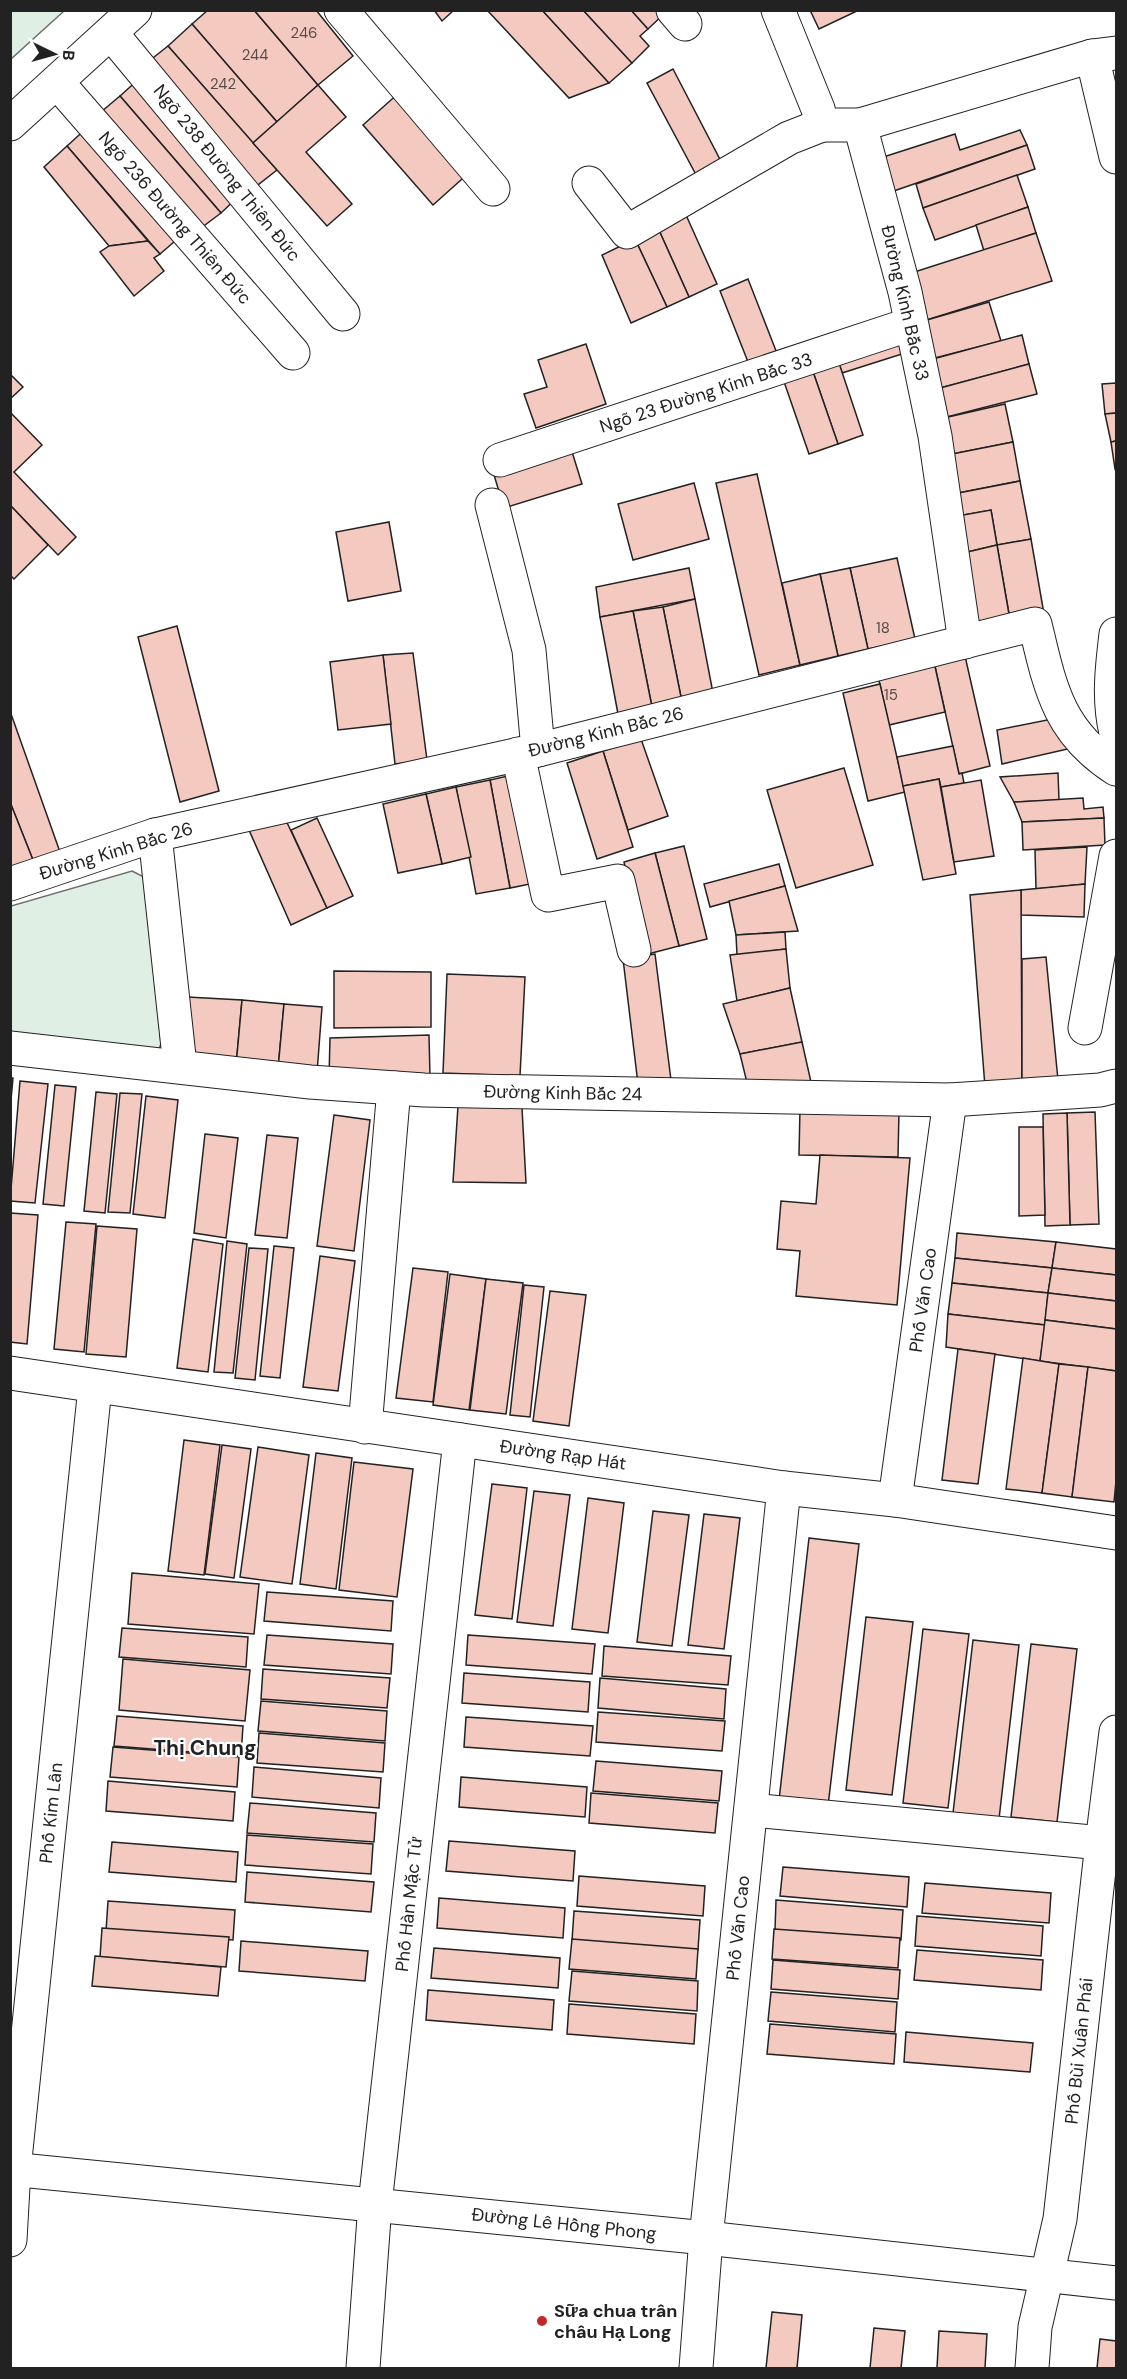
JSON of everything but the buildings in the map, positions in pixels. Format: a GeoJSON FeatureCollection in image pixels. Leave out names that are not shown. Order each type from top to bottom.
{"type":"FeatureCollection","features":[{"type":"Feature","properties":{"kind":"street"},"geometry":{"type":"LineString","coordinates":[[10,124],[135,10]]}},
{"type":"Feature","properties":{"kind":"street"},"geometry":{"type":"LineString","coordinates":[[341,10],[493,189]]}},
{"type":"Feature","properties":{"kind":"street"},"geometry":{"type":"LineString","coordinates":[[778,10],[818,109],[822,125]]}},
{"type":"Feature","properties":{"kind":"street","name":"Ngõ 238 Đường Thiên Đức"},"geometry":{"type":"LineString","coordinates":[[111,33],[343,314]]}},
{"type":"Feature","properties":{"kind":"street"},"geometry":{"type":"LineString","coordinates":[[589,183],[627,232],[789,138],[822,125],[860,125],[1104,55],[1116,158]]}},
{"type":"Feature","properties":{"kind":"street","name":"Ngõ 236 Đường Thiên Đức"},"geometry":{"type":"LineString","coordinates":[[57,82],[292,353]]}},
{"type":"Feature","properties":{"kind":"street","name":"Đường Kinh Bắc 33"},"geometry":{"type":"LineString","coordinates":[[860,125],[905,292],[934,436],[965,642]]}},
{"type":"Feature","properties":{"kind":"street","name":"Ngõ 23 Đường Kinh Bắc 33"},"geometry":{"type":"LineString","coordinates":[[500,460],[911,324]]}},
{"type":"Feature","properties":{"kind":"street"},"geometry":{"type":"LineString","coordinates":[[492,504],[529,650],[528,752],[548,896],[618,881],[634,950]]}},
{"type":"Feature","properties":{"kind":"street","name":"Đường Kinh Bắc 26"},"geometry":{"type":"LineString","coordinates":[[10,884],[155,835],[528,752],[1035,624],[1050,686],[1061,711],[1076,736],[1116,770]]}},
{"type":"Feature","properties":{"kind":"street"},"geometry":{"type":"LineString","coordinates":[[1116,634],[1112,666],[1111,713],[1116,733]]}},
{"type":"Feature","properties":{"kind":"street"},"geometry":{"type":"LineString","coordinates":[[155,835],[180,1066]]}},
{"type":"Feature","properties":{"kind":"street"},"geometry":{"type":"LineString","coordinates":[[1085,1028],[1116,855]]}},
{"type":"Feature","properties":{"kind":"street","name":"Đường Kinh Bắc 24"},"geometry":{"type":"LineString","coordinates":[[10,1048],[310,1082],[424,1090],[950,1100],[1100,1090],[1116,1086]]}},
{"type":"Feature","properties":{"kind":"street"},"geometry":{"type":"LineString","coordinates":[[365,1427],[394,1088]]}},
{"type":"Feature","properties":{"kind":"street","name":"Phố Văn Cao"},"geometry":{"type":"LineString","coordinates":[[896,1500],[950,1100]]}},
{"type":"Feature","properties":{"kind":"street","name":"Đường Rạp Hát"},"geometry":{"type":"LineString","coordinates":[[10,1373],[784,1488],[896,1500],[1116,1533]]}},
{"type":"Feature","properties":{"kind":"street","name":"Phố Kim Lân"},"geometry":{"type":"LineString","coordinates":[[10,2240],[12,2169],[95,1387]]}},
{"type":"Feature","properties":{"kind":"street","name":"Phố Hàn Mặc Tử"},"geometry":{"type":"LineString","coordinates":[[363,2368],[375,2204],[460,1440]]}},
{"type":"Feature","properties":{"kind":"street","name":"Phố Văn Cao"},"geometry":{"type":"LineString","coordinates":[[696,2368],[706,2238],[784,1488]]}},
{"type":"Feature","properties":{"kind":"street","name":"Phố Bùi Xuân Phái"},"geometry":{"type":"LineString","coordinates":[[1032,2368],[1035,2327],[1060,2219],[1116,1731]]}},
{"type":"Feature","properties":{"kind":"street"},"geometry":{"type":"LineString","coordinates":[[751,1810],[1102,1843]]}},
{"type":"Feature","properties":{"kind":"street","name":"Đường Lê Hồng Phong"},"geometry":{"type":"LineString","coordinates":[[12,2169],[706,2238],[1116,2283]]}},
{"type":"Feature","properties":{"kind":"green space"},"geometry":{"type":"Polygon","coordinates":[[[11,10],[64,10],[64,11],[11,59],[11,10]]]}},
{"type":"Feature","properties":{"kind":"green space"},"geometry":{"type":"Polygon","coordinates":[[[132,871],[144,877],[161,1044],[156,1054],[11,1039],[11,906],[132,871]]]}},
{"type":"Feature","properties":{"kind":"place","name":"Sữa chua trân châu Hạ Long"},"geometry":{"type":"Point","coordinates":[542,2321]}},
{"type":"Feature","properties":{"kind":"district","name":"Thị Chung"},"geometry":{"type":"Point","coordinates":[205,1748]}}]}
